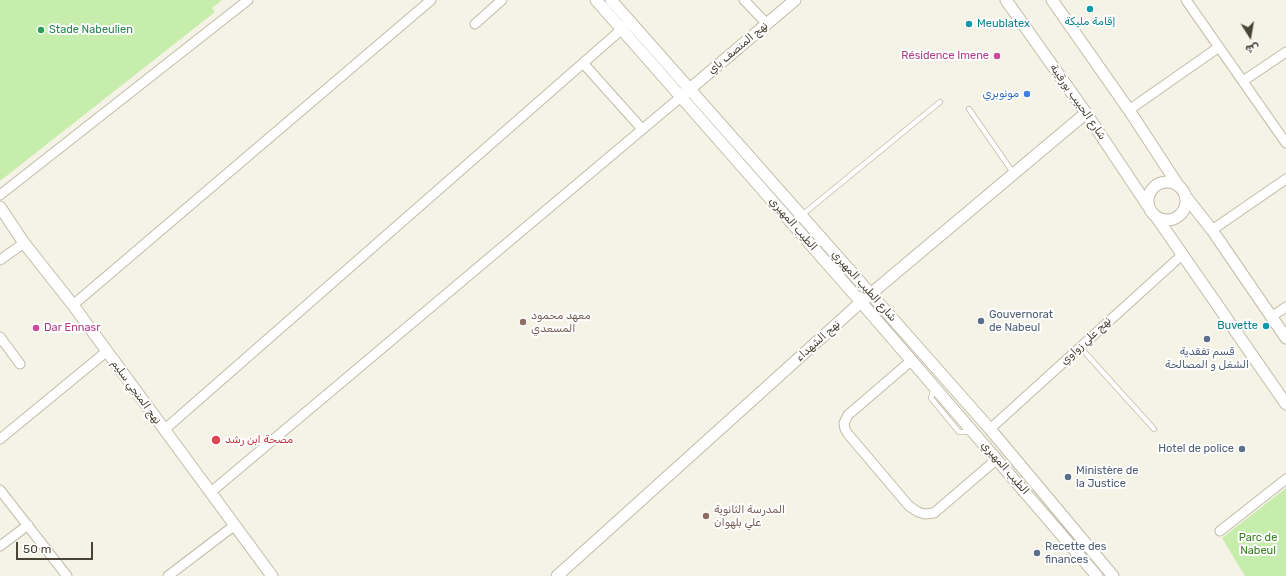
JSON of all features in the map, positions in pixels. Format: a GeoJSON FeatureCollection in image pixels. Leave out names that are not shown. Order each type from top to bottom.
{"type":"FeatureCollection","features":[{"type":"Feature","properties":{"kind":"street"},"geometry":{"type":"LineString","coordinates":[[0,195],[248,0]]}},
{"type":"Feature","properties":{"kind":"street"},"geometry":{"type":"LineString","coordinates":[[73,305],[431,0]]}},
{"type":"Feature","properties":{"kind":"street"},"geometry":{"type":"LineString","coordinates":[[476,24],[502,0]]}},
{"type":"Feature","properties":{"kind":"street"},"geometry":{"type":"LineString","coordinates":[[164,430],[626,26],[596,0]]}},
{"type":"Feature","properties":{"kind":"street","name":"شارع الطيب المهيري"},"geometry":{"type":"LineString","coordinates":[[611,0],[626,26],[686,93],[801,215],[871,294],[990,429],[1113,576]]}},
{"type":"Feature","properties":{"kind":"street"},"geometry":{"type":"LineString","coordinates":[[744,0],[767,24]]}},
{"type":"Feature","properties":{"kind":"street","name":"نهج المنصف باي"},"geometry":{"type":"LineString","coordinates":[[686,93],[795,0]]}},
{"type":"Feature","properties":{"kind":"street","name":"شارع الحبيب بورقيبة"},"geometry":{"type":"LineString","coordinates":[[1006,0],[1086,113],[1148,206]]}},
{"type":"Feature","properties":{"kind":"street"},"geometry":{"type":"LineString","coordinates":[[1052,0],[1129,110],[1178,185],[1183,190],[1186,197],[1212,230],[1286,338]]}},
{"type":"Feature","properties":{"kind":"street"},"geometry":{"type":"LineString","coordinates":[[1187,0],[1286,143]]}},
{"type":"Feature","properties":{"kind":"street"},"geometry":{"type":"LineString","coordinates":[[1129,110],[1219,47]]}},
{"type":"Feature","properties":{"kind":"street"},"geometry":{"type":"LineString","coordinates":[[1243,81],[1286,52]]}},
{"type":"Feature","properties":{"kind":"street"},"geometry":{"type":"LineString","coordinates":[[583,63],[642,129]]}},
{"type":"Feature","properties":{"kind":"street"},"geometry":{"type":"LineString","coordinates":[[211,492],[686,93]]}},
{"type":"Feature","properties":{"kind":"street","name":"الطيب المهيري"},"geometry":{"type":"LineString","coordinates":[[686,93],[861,302],[974,431],[1097,576]]}},
{"type":"Feature","properties":{"kind":"street","name":"نهج الشهداء"},"geometry":{"type":"LineString","coordinates":[[557,576],[861,302],[1086,113]]}},
{"type":"Feature","properties":{"kind":"street"},"geometry":{"type":"LineString","coordinates":[[1212,230],[1286,179]]}},
{"type":"Feature","properties":{"kind":"street"},"geometry":{"type":"LineString","coordinates":[[1178,185],[1171,182],[1163,182],[1151,191],[1148,198],[1148,206],[1151,213],[1157,218],[1286,404]]}},
{"type":"Feature","properties":{"kind":"street"},"geometry":{"type":"LineString","coordinates":[[1157,218],[1172,220],[1178,217],[1184,212],[1186,197]]}},
{"type":"Feature","properties":{"kind":"street","name":"نهج المنجي سليم"},"geometry":{"type":"LineString","coordinates":[[0,207],[24,243],[73,305],[106,352],[272,576]]}},
{"type":"Feature","properties":{"kind":"street"},"geometry":{"type":"LineString","coordinates":[[0,260],[24,243]]}},
{"type":"Feature","properties":{"kind":"street","name":"نهج علي زواوي"},"geometry":{"type":"LineString","coordinates":[[990,429],[1182,255]]}},
{"type":"Feature","properties":{"kind":"street"},"geometry":{"type":"LineString","coordinates":[[1271,317],[1286,307]]}},
{"type":"Feature","properties":{"kind":"street"},"geometry":{"type":"LineString","coordinates":[[1,341],[20,364]]}},
{"type":"Feature","properties":{"kind":"street"},"geometry":{"type":"LineString","coordinates":[[0,439],[106,352]]}},
{"type":"Feature","properties":{"kind":"street"},"geometry":{"type":"LineString","coordinates":[[912,360],[848,415],[844,423],[848,434],[909,506],[918,512],[925,514],[934,513],[997,459]]}},
{"type":"Feature","properties":{"kind":"street"},"geometry":{"type":"LineString","coordinates":[[1220,531],[1286,479]]}},
{"type":"Feature","properties":{"kind":"street"},"geometry":{"type":"LineString","coordinates":[[0,490],[63,574]]}},
{"type":"Feature","properties":{"kind":"street"},"geometry":{"type":"LineString","coordinates":[[168,576],[235,525]]}},
{"type":"Feature","properties":{"kind":"street"},"geometry":{"type":"LineString","coordinates":[[0,546],[28,526]]}},
{"type":"Feature","properties":{"kind":"lane"},"geometry":{"type":"LineString","coordinates":[[801,215],[940,102]]}},
{"type":"Feature","properties":{"kind":"lane"},"geometry":{"type":"LineString","coordinates":[[969,109],[1014,174]]}},
{"type":"Feature","properties":{"kind":"lane"},"geometry":{"type":"LineString","coordinates":[[1080,347],[1154,429]]}},
{"type":"Feature","properties":{"kind":"green space"},"geometry":{"type":"Polygon","coordinates":[[[0,0],[222,0],[212,8],[215,12],[0,181],[0,0]]]}},
{"type":"Feature","properties":{"kind":"green space","name":"Parc de Nabeul"},"geometry":{"type":"Polygon","coordinates":[[[1286,488],[1286,576],[1245,576],[1222,538],[1286,488]]]}},
{"type":"Feature","properties":{"kind":"place","name":"إقامة مليكة"},"geometry":{"type":"Point","coordinates":[1090,9]}},
{"type":"Feature","properties":{"kind":"place","name":"Meublatex"},"geometry":{"type":"Point","coordinates":[969,24]}},
{"type":"Feature","properties":{"kind":"place","name":"Stade Nabeulien"},"geometry":{"type":"Point","coordinates":[41,30]}},
{"type":"Feature","properties":{"kind":"place","name":"Résidence Imene"},"geometry":{"type":"Point","coordinates":[997,56]}},
{"type":"Feature","properties":{"kind":"place","name":"مونوبري"},"geometry":{"type":"Point","coordinates":[1027,94]}},
{"type":"Feature","properties":{"kind":"place","name":"Gouvernorat de Nabeul"},"geometry":{"type":"Point","coordinates":[981,321]}},
{"type":"Feature","properties":{"kind":"place","name":"معهد محمود المسعدي"},"geometry":{"type":"Point","coordinates":[523,322]}},
{"type":"Feature","properties":{"kind":"place","name":"Buvette"},"geometry":{"type":"Point","coordinates":[1266,326]}},
{"type":"Feature","properties":{"kind":"place","name":"Dar Ennasr"},"geometry":{"type":"Point","coordinates":[36,328]}},
{"type":"Feature","properties":{"kind":"place","name":"قسم تفقدية الشغل و المصالحة"},"geometry":{"type":"Point","coordinates":[1207,339]}},
{"type":"Feature","properties":{"kind":"place","name":"مصحة ابن رشد"},"geometry":{"type":"Point","coordinates":[216,440]}},
{"type":"Feature","properties":{"kind":"place","name":"Hotel de police"},"geometry":{"type":"Point","coordinates":[1242,449]}},
{"type":"Feature","properties":{"kind":"place","name":"Ministère de la Justice"},"geometry":{"type":"Point","coordinates":[1068,477]}},
{"type":"Feature","properties":{"kind":"place","name":"المدرسة الثانوية علي بلهوان"},"geometry":{"type":"Point","coordinates":[706,516]}},
{"type":"Feature","properties":{"kind":"place","name":"Recette des finances"},"geometry":{"type":"Point","coordinates":[1037,553]}}]}
